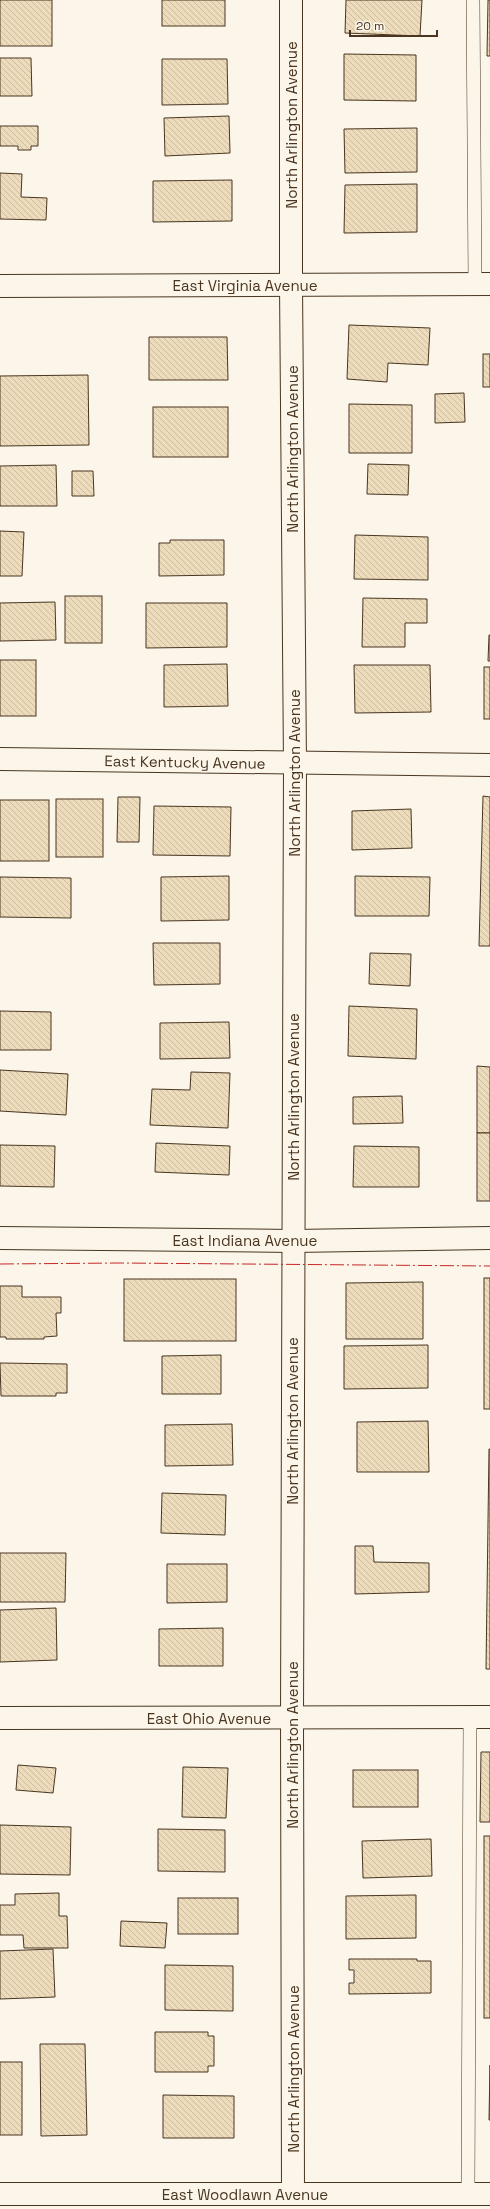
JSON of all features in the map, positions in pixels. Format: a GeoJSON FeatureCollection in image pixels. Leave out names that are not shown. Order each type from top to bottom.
{"type":"FeatureCollection","features":[{"type":"Feature","properties":{"kind":"street","name":"North Arlington Avenue"},"geometry":{"type":"LineString","coordinates":[[291,0],[290,285],[295,764],[292,1718],[293,2193]]}},
{"type":"Feature","properties":{"kind":"street","name":"East Virginia Avenue"},"geometry":{"type":"LineString","coordinates":[[0,286],[483,284]]}},
{"type":"Feature","properties":{"kind":"street","name":"East Kentucky Avenue"},"geometry":{"type":"LineString","coordinates":[[0,759],[295,764],[490,764]]}},
{"type":"Feature","properties":{"kind":"street","name":"East Indiana Avenue"},"geometry":{"type":"LineString","coordinates":[[0,1238],[293,1241],[490,1238]]}},
{"type":"Feature","properties":{"kind":"street","name":"East Ohio Avenue"},"geometry":{"type":"LineString","coordinates":[[0,1718],[480,1718]]}},
{"type":"Feature","properties":{"kind":"street","name":"East Woodlawn Avenue"},"geometry":{"type":"LineString","coordinates":[[0,2194],[490,2194]]}},
{"type":"Feature","properties":{"kind":"lane"},"geometry":{"type":"LineString","coordinates":[[473,0],[483,284]]}},
{"type":"Feature","properties":{"kind":"lane"},"geometry":{"type":"LineString","coordinates":[[468,2194],[480,1718]]}},
{"type":"Feature","properties":{"kind":"building"},"geometry":{"type":"Polygon","coordinates":[[[0,0],[52,0],[52,46],[0,46],[0,0]]]}},
{"type":"Feature","properties":{"kind":"building"},"geometry":{"type":"Polygon","coordinates":[[[162,0],[225,0],[225,26],[162,26],[162,0]]]}},
{"type":"Feature","properties":{"kind":"building"},"geometry":{"type":"Polygon","coordinates":[[[346,0],[422,0],[420,36],[345,33],[346,0]]]}},
{"type":"Feature","properties":{"kind":"building"},"geometry":{"type":"Polygon","coordinates":[[[488,0],[490,0],[490,56],[487,56],[488,0]]]}},
{"type":"Feature","properties":{"kind":"building"},"geometry":{"type":"Polygon","coordinates":[[[344,54],[416,55],[416,101],[344,100],[344,54]]]}},
{"type":"Feature","properties":{"kind":"building"},"geometry":{"type":"Polygon","coordinates":[[[0,58],[31,58],[32,96],[0,96],[0,58]]]}},
{"type":"Feature","properties":{"kind":"building"},"geometry":{"type":"Polygon","coordinates":[[[162,59],[227,59],[228,104],[162,105],[162,59]]]}},
{"type":"Feature","properties":{"kind":"building"},"geometry":{"type":"Polygon","coordinates":[[[229,116],[230,153],[165,156],[164,118],[229,116]]]}},
{"type":"Feature","properties":{"kind":"building"},"geometry":{"type":"Polygon","coordinates":[[[0,126],[38,126],[38,146],[31,146],[31,150],[18,150],[18,146],[0,146],[0,126]]]}},
{"type":"Feature","properties":{"kind":"building"},"geometry":{"type":"Polygon","coordinates":[[[417,128],[417,172],[345,173],[344,129],[417,128]]]}},
{"type":"Feature","properties":{"kind":"building"},"geometry":{"type":"Polygon","coordinates":[[[0,173],[22,174],[21,197],[47,198],[46,220],[0,219],[0,173]]]}},
{"type":"Feature","properties":{"kind":"building"},"geometry":{"type":"Polygon","coordinates":[[[232,180],[232,221],[153,222],[153,181],[232,180]]]}},
{"type":"Feature","properties":{"kind":"building"},"geometry":{"type":"Polygon","coordinates":[[[417,184],[417,232],[344,233],[345,185],[417,184]]]}},
{"type":"Feature","properties":{"kind":"building"},"geometry":{"type":"Polygon","coordinates":[[[349,325],[430,328],[428,365],[388,363],[387,382],[347,379],[349,325]]]}},
{"type":"Feature","properties":{"kind":"building"},"geometry":{"type":"Polygon","coordinates":[[[149,337],[227,337],[228,380],[149,380],[149,337]]]}},
{"type":"Feature","properties":{"kind":"building"},"geometry":{"type":"Polygon","coordinates":[[[483,354],[490,354],[490,387],[483,387],[483,354]]]}},
{"type":"Feature","properties":{"kind":"building"},"geometry":{"type":"Polygon","coordinates":[[[88,375],[89,445],[0,446],[0,376],[88,375]]]}},
{"type":"Feature","properties":{"kind":"building"},"geometry":{"type":"Polygon","coordinates":[[[464,393],[465,422],[435,423],[435,394],[464,393]]]}},
{"type":"Feature","properties":{"kind":"building"},"geometry":{"type":"Polygon","coordinates":[[[349,404],[412,405],[412,453],[349,453],[349,404]]]}},
{"type":"Feature","properties":{"kind":"building"},"geometry":{"type":"Polygon","coordinates":[[[153,407],[228,407],[228,457],[153,457],[153,407]]]}},
{"type":"Feature","properties":{"kind":"building"},"geometry":{"type":"Polygon","coordinates":[[[368,464],[409,465],[408,495],[367,494],[368,464]]]}},
{"type":"Feature","properties":{"kind":"building"},"geometry":{"type":"Polygon","coordinates":[[[56,465],[57,506],[0,506],[0,466],[56,465]]]}},
{"type":"Feature","properties":{"kind":"building"},"geometry":{"type":"Polygon","coordinates":[[[72,471],[93,471],[94,496],[72,496],[72,471]]]}},
{"type":"Feature","properties":{"kind":"building"},"geometry":{"type":"Polygon","coordinates":[[[0,531],[24,532],[22,576],[0,576],[0,531]]]}},
{"type":"Feature","properties":{"kind":"building"},"geometry":{"type":"Polygon","coordinates":[[[355,535],[428,537],[428,580],[354,579],[355,535]]]}},
{"type":"Feature","properties":{"kind":"building"},"geometry":{"type":"Polygon","coordinates":[[[170,540],[224,540],[224,575],[159,576],[159,543],[170,543],[170,540]]]}},
{"type":"Feature","properties":{"kind":"building"},"geometry":{"type":"Polygon","coordinates":[[[65,596],[102,596],[102,643],[65,643],[65,596]]]}},
{"type":"Feature","properties":{"kind":"building"},"geometry":{"type":"Polygon","coordinates":[[[363,598],[427,599],[427,623],[405,623],[405,647],[362,647],[363,598]]]}},
{"type":"Feature","properties":{"kind":"building"},"geometry":{"type":"Polygon","coordinates":[[[55,602],[56,640],[0,641],[0,603],[55,602]]]}},
{"type":"Feature","properties":{"kind":"building"},"geometry":{"type":"Polygon","coordinates":[[[146,603],[227,603],[227,647],[146,648],[146,603]]]}},
{"type":"Feature","properties":{"kind":"building"},"geometry":{"type":"Polygon","coordinates":[[[489,635],[490,661],[488,661],[489,635]]]}},
{"type":"Feature","properties":{"kind":"building"},"geometry":{"type":"Polygon","coordinates":[[[0,660],[36,660],[36,716],[0,716],[0,660]]]}},
{"type":"Feature","properties":{"kind":"building"},"geometry":{"type":"Polygon","coordinates":[[[227,664],[228,706],[164,707],[164,665],[227,664]]]}},
{"type":"Feature","properties":{"kind":"building"},"geometry":{"type":"Polygon","coordinates":[[[354,665],[430,665],[431,712],[355,713],[354,665]]]}},
{"type":"Feature","properties":{"kind":"building"},"geometry":{"type":"Polygon","coordinates":[[[484,667],[490,667],[490,719],[484,719],[484,667]]]}},
{"type":"Feature","properties":{"kind":"building"},"geometry":{"type":"Polygon","coordinates":[[[483,796],[490,797],[490,946],[479,946],[483,796]]]}},
{"type":"Feature","properties":{"kind":"building"},"geometry":{"type":"Polygon","coordinates":[[[118,797],[140,797],[139,842],[117,842],[118,797]]]}},
{"type":"Feature","properties":{"kind":"building"},"geometry":{"type":"Polygon","coordinates":[[[56,799],[103,799],[103,857],[56,857],[56,799]]]}},
{"type":"Feature","properties":{"kind":"building"},"geometry":{"type":"Polygon","coordinates":[[[0,800],[49,800],[49,861],[0,861],[0,800]]]}},
{"type":"Feature","properties":{"kind":"building"},"geometry":{"type":"Polygon","coordinates":[[[154,806],[231,807],[230,856],[153,855],[154,806]]]}},
{"type":"Feature","properties":{"kind":"building"},"geometry":{"type":"Polygon","coordinates":[[[411,809],[412,848],[352,850],[352,811],[411,809]]]}},
{"type":"Feature","properties":{"kind":"building"},"geometry":{"type":"Polygon","coordinates":[[[229,876],[229,920],[161,921],[161,877],[229,876]]]}},
{"type":"Feature","properties":{"kind":"building"},"geometry":{"type":"Polygon","coordinates":[[[355,876],[430,877],[429,916],[355,916],[355,876]]]}},
{"type":"Feature","properties":{"kind":"building"},"geometry":{"type":"Polygon","coordinates":[[[0,877],[71,878],[71,918],[0,917],[0,877]]]}},
{"type":"Feature","properties":{"kind":"building"},"geometry":{"type":"Polygon","coordinates":[[[153,943],[220,943],[220,984],[154,985],[153,943]]]}},
{"type":"Feature","properties":{"kind":"building"},"geometry":{"type":"Polygon","coordinates":[[[370,953],[411,954],[410,986],[369,984],[370,953]]]}},
{"type":"Feature","properties":{"kind":"building"},"geometry":{"type":"Polygon","coordinates":[[[349,1006],[417,1009],[416,1059],[348,1056],[349,1006]]]}},
{"type":"Feature","properties":{"kind":"building"},"geometry":{"type":"Polygon","coordinates":[[[0,1011],[51,1012],[51,1050],[0,1050],[0,1011]]]}},
{"type":"Feature","properties":{"kind":"building"},"geometry":{"type":"Polygon","coordinates":[[[229,1022],[230,1058],[160,1059],[160,1023],[229,1022]]]}},
{"type":"Feature","properties":{"kind":"building"},"geometry":{"type":"Polygon","coordinates":[[[477,1066],[490,1067],[490,1133],[477,1133],[477,1066]]]}},
{"type":"Feature","properties":{"kind":"building"},"geometry":{"type":"Polygon","coordinates":[[[0,1070],[68,1074],[66,1115],[0,1111],[0,1070]]]}},
{"type":"Feature","properties":{"kind":"building"},"geometry":{"type":"Polygon","coordinates":[[[191,1072],[230,1073],[228,1128],[150,1125],[152,1089],[190,1090],[191,1072]]]}},
{"type":"Feature","properties":{"kind":"building"},"geometry":{"type":"Polygon","coordinates":[[[402,1096],[403,1123],[353,1124],[353,1097],[402,1096]]]}},
{"type":"Feature","properties":{"kind":"building"},"geometry":{"type":"Polygon","coordinates":[[[477,1133],[490,1133],[490,1201],[477,1201],[477,1133]]]}},
{"type":"Feature","properties":{"kind":"building"},"geometry":{"type":"Polygon","coordinates":[[[156,1143],[230,1146],[229,1175],[155,1172],[156,1143]]]}},
{"type":"Feature","properties":{"kind":"building"},"geometry":{"type":"Polygon","coordinates":[[[0,1145],[55,1146],[54,1187],[0,1186],[0,1145]]]}},
{"type":"Feature","properties":{"kind":"building"},"geometry":{"type":"Polygon","coordinates":[[[354,1146],[419,1147],[419,1187],[353,1187],[354,1146]]]}},
{"type":"Feature","properties":{"kind":"building"},"geometry":{"type":"Polygon","coordinates":[[[484,1278],[490,1278],[490,1409],[484,1409],[484,1278]]]}},
{"type":"Feature","properties":{"kind":"building"},"geometry":{"type":"Polygon","coordinates":[[[124,1279],[236,1279],[236,1341],[124,1341],[124,1279]]]}},
{"type":"Feature","properties":{"kind":"building"},"geometry":{"type":"Polygon","coordinates":[[[423,1282],[423,1339],[346,1339],[346,1283],[423,1282]]]}},
{"type":"Feature","properties":{"kind":"building"},"geometry":{"type":"Polygon","coordinates":[[[0,1286],[22,1286],[22,1297],[61,1297],[61,1313],[56,1313],[57,1336],[44,1337],[44,1339],[6,1339],[6,1337],[0,1337],[0,1286]]]}},
{"type":"Feature","properties":{"kind":"building"},"geometry":{"type":"Polygon","coordinates":[[[428,1345],[428,1388],[344,1389],[344,1346],[428,1345]]]}},
{"type":"Feature","properties":{"kind":"building"},"geometry":{"type":"Polygon","coordinates":[[[221,1355],[221,1394],[162,1394],[162,1356],[221,1355]]]}},
{"type":"Feature","properties":{"kind":"building"},"geometry":{"type":"Polygon","coordinates":[[[0,1363],[67,1364],[67,1393],[56,1393],[56,1396],[1,1396],[0,1363]]]}},
{"type":"Feature","properties":{"kind":"building"},"geometry":{"type":"Polygon","coordinates":[[[428,1421],[429,1472],[357,1472],[357,1422],[428,1421]]]}},
{"type":"Feature","properties":{"kind":"building"},"geometry":{"type":"Polygon","coordinates":[[[232,1424],[233,1465],[165,1466],[165,1425],[232,1424]]]}},
{"type":"Feature","properties":{"kind":"building"},"geometry":{"type":"Polygon","coordinates":[[[489,1449],[490,1669],[486,1669],[489,1449]]]}},
{"type":"Feature","properties":{"kind":"building"},"geometry":{"type":"Polygon","coordinates":[[[162,1493],[226,1495],[225,1535],[161,1533],[162,1493]]]}},
{"type":"Feature","properties":{"kind":"building"},"geometry":{"type":"Polygon","coordinates":[[[355,1546],[373,1546],[374,1562],[429,1563],[429,1592],[355,1594],[355,1546]]]}},
{"type":"Feature","properties":{"kind":"building"},"geometry":{"type":"Polygon","coordinates":[[[0,1553],[66,1553],[65,1602],[0,1602],[0,1553]]]}},
{"type":"Feature","properties":{"kind":"building"},"geometry":{"type":"Polygon","coordinates":[[[167,1564],[227,1564],[227,1602],[167,1603],[167,1564]]]}},
{"type":"Feature","properties":{"kind":"building"},"geometry":{"type":"Polygon","coordinates":[[[56,1608],[57,1660],[0,1662],[0,1610],[56,1608]]]}},
{"type":"Feature","properties":{"kind":"building"},"geometry":{"type":"Polygon","coordinates":[[[223,1628],[223,1666],[159,1666],[159,1629],[223,1628]]]}},
{"type":"Feature","properties":{"kind":"building"},"geometry":{"type":"Polygon","coordinates":[[[481,1752],[490,1752],[490,1822],[480,1822],[481,1752]]]}},
{"type":"Feature","properties":{"kind":"building"},"geometry":{"type":"Polygon","coordinates":[[[18,1765],[56,1768],[53,1793],[16,1790],[18,1765]]]}},
{"type":"Feature","properties":{"kind":"building"},"geometry":{"type":"Polygon","coordinates":[[[183,1767],[228,1768],[226,1818],[182,1817],[183,1767]]]}},
{"type":"Feature","properties":{"kind":"building"},"geometry":{"type":"Polygon","coordinates":[[[353,1770],[418,1770],[418,1807],[353,1807],[353,1770]]]}},
{"type":"Feature","properties":{"kind":"building"},"geometry":{"type":"Polygon","coordinates":[[[0,1825],[71,1827],[70,1875],[0,1874],[0,1825]]]}},
{"type":"Feature","properties":{"kind":"building"},"geometry":{"type":"Polygon","coordinates":[[[158,1829],[225,1830],[225,1872],[158,1871],[158,1829]]]}},
{"type":"Feature","properties":{"kind":"building"},"geometry":{"type":"Polygon","coordinates":[[[484,1836],[490,1836],[490,2018],[484,2018],[484,1836]]]}},
{"type":"Feature","properties":{"kind":"building"},"geometry":{"type":"Polygon","coordinates":[[[431,1839],[432,1876],[363,1878],[362,1841],[431,1839]]]}},
{"type":"Feature","properties":{"kind":"building"},"geometry":{"type":"Polygon","coordinates":[[[59,1893],[59,1916],[67,1916],[68,1948],[24,1948],[23,1935],[0,1935],[0,1905],[15,1905],[15,1894],[59,1893]]]}},
{"type":"Feature","properties":{"kind":"building"},"geometry":{"type":"Polygon","coordinates":[[[416,1895],[416,1938],[346,1939],[346,1896],[416,1895]]]}},
{"type":"Feature","properties":{"kind":"building"},"geometry":{"type":"Polygon","coordinates":[[[178,1898],[238,1898],[238,1934],[178,1934],[178,1898]]]}},
{"type":"Feature","properties":{"kind":"building"},"geometry":{"type":"Polygon","coordinates":[[[121,1921],[167,1923],[165,1948],[120,1946],[121,1921]]]}},
{"type":"Feature","properties":{"kind":"building"},"geometry":{"type":"Polygon","coordinates":[[[53,1949],[55,1997],[0,1999],[0,1951],[53,1949]]]}},
{"type":"Feature","properties":{"kind":"building"},"geometry":{"type":"Polygon","coordinates":[[[349,1959],[417,1959],[417,1961],[431,1961],[431,1993],[349,1994],[349,1983],[354,1983],[354,1970],[349,1970],[349,1959]]]}},
{"type":"Feature","properties":{"kind":"building"},"geometry":{"type":"Polygon","coordinates":[[[165,1965],[233,1966],[233,2011],[165,2010],[165,1965]]]}},
{"type":"Feature","properties":{"kind":"building"},"geometry":{"type":"Polygon","coordinates":[[[155,2032],[208,2032],[208,2036],[214,2036],[214,2066],[208,2066],[208,2072],[155,2072],[155,2032]]]}},
{"type":"Feature","properties":{"kind":"building"},"geometry":{"type":"Polygon","coordinates":[[[40,2044],[85,2044],[87,2135],[41,2136],[40,2044]]]}},
{"type":"Feature","properties":{"kind":"building"},"geometry":{"type":"Polygon","coordinates":[[[0,2062],[22,2062],[22,2135],[0,2135],[0,2062]]]}},
{"type":"Feature","properties":{"kind":"building"},"geometry":{"type":"Polygon","coordinates":[[[490,2065],[490,2120],[489,2120],[490,2065]]]}},
{"type":"Feature","properties":{"kind":"building"},"geometry":{"type":"Polygon","coordinates":[[[163,2095],[234,2096],[234,2138],[163,2138],[163,2095]]]}},
{"type":"Feature","properties":{"kind":"power"},"geometry":{"type":"LineString","coordinates":[[0,1264],[120,1263],[490,1266]]}}]}
